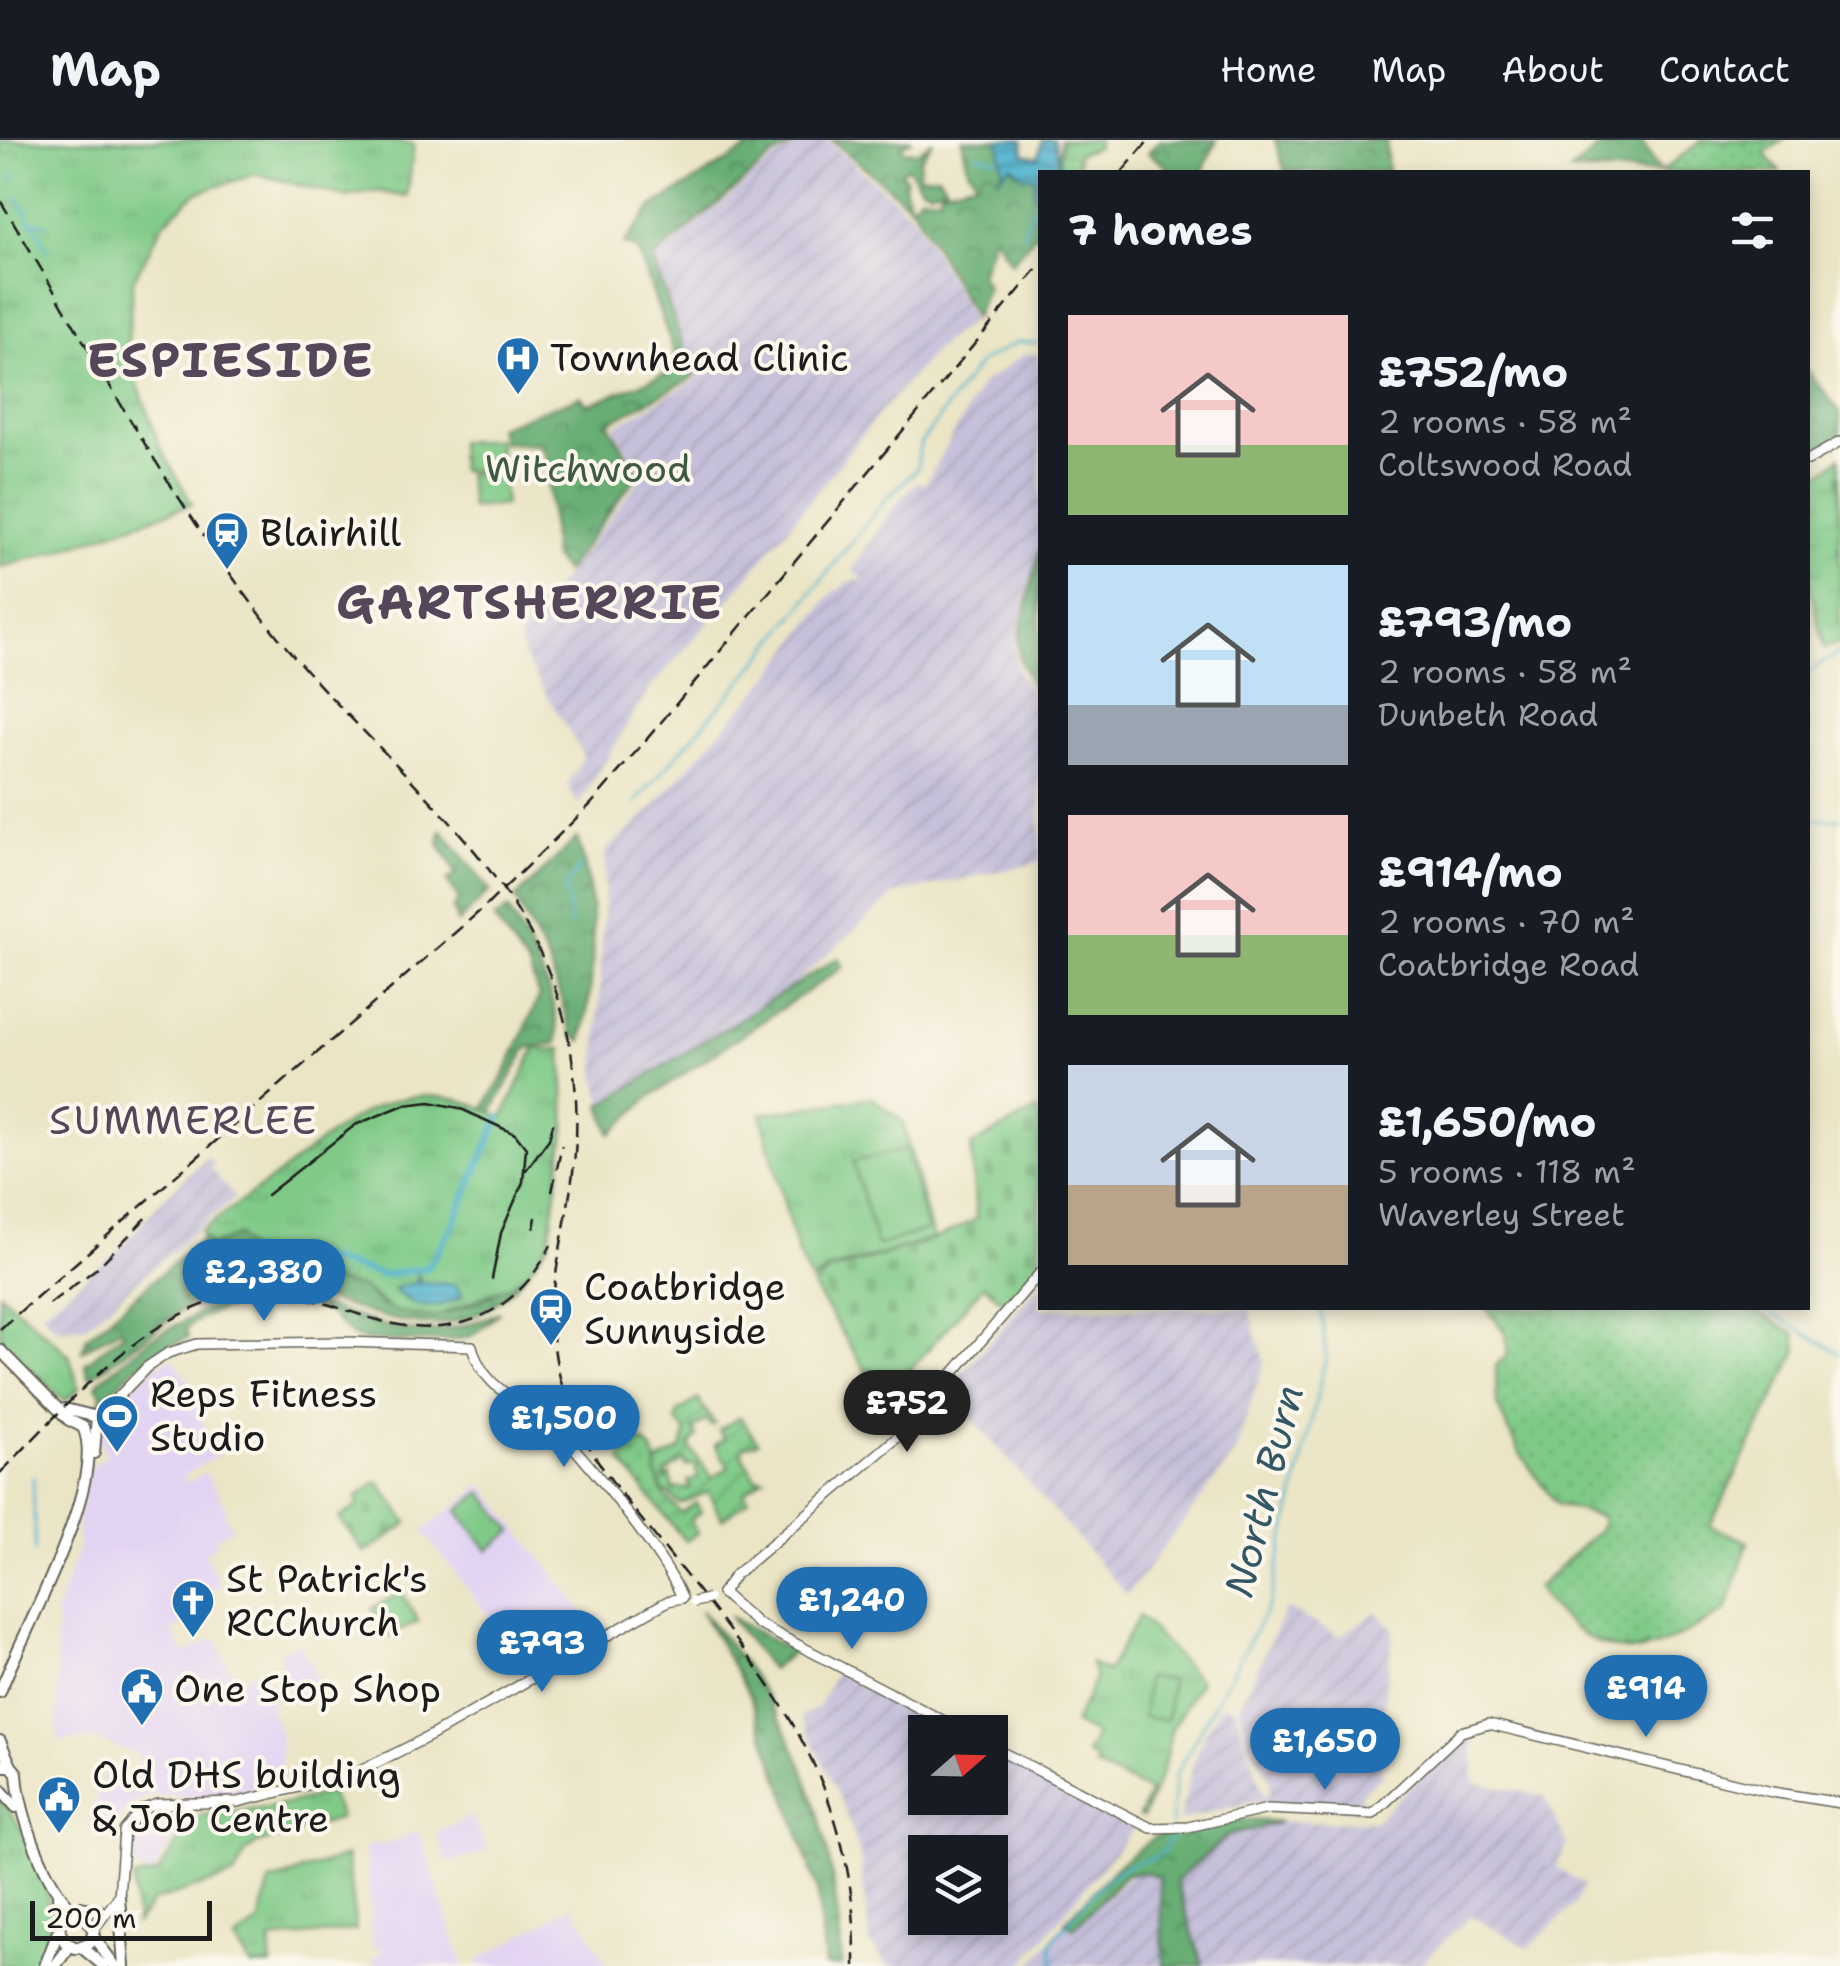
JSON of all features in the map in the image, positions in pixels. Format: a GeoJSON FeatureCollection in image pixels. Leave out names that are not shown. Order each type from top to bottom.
{"type":"FeatureCollection","features":[{"type":"Feature","properties":{"kind":"main road"},"geometry":{"type":"LineString","coordinates":[[1810,459],[1840,442]]}},
{"type":"Feature","properties":{"kind":"main road"},"geometry":{"type":"LineString","coordinates":[[124,1966],[118,1898],[124,1832],[141,1810],[158,1804],[238,1802],[356,1774],[668,1601],[682,1598],[694,1602],[722,1594],[734,1576],[899,1436],[1038,1275]]}},
{"type":"Feature","properties":{"kind":"main road"},"geometry":{"type":"LineString","coordinates":[[89,1424],[147,1368],[168,1353],[197,1344],[345,1342],[472,1346],[478,1363],[499,1390],[557,1431],[662,1564],[682,1598]]}},
{"type":"Feature","properties":{"kind":"main road"},"geometry":{"type":"LineString","coordinates":[[0,1350],[57,1404],[89,1424],[96,1446],[62,1552],[0,1692]]}},
{"type":"Feature","properties":{"kind":"main road"},"geometry":{"type":"LineString","coordinates":[[722,1594],[758,1624],[932,1715]]}},
{"type":"Feature","properties":{"kind":"main road"},"geometry":{"type":"LineString","coordinates":[[1008,1755],[1151,1828],[1171,1829],[1268,1809],[1373,1814],[1461,1732],[1499,1724],[1772,1792],[1840,1803]]}},
{"type":"Feature","properties":{"kind":"main road"},"geometry":{"type":"LineString","coordinates":[[0,1742],[5,1766],[18,1773],[16,1785],[23,1816],[56,1885],[94,1932],[115,1966]]}},
{"type":"Feature","properties":{"kind":"main road"},"geometry":{"type":"LineString","coordinates":[[16,1785],[0,1788],[23,1816]]}},
{"type":"Feature","properties":{"kind":"main road"},"geometry":{"type":"LineString","coordinates":[[56,1885],[81,1907],[100,1910]]}},
{"type":"Feature","properties":{"kind":"main road"},"geometry":{"type":"LineString","coordinates":[[45,1966],[61,1927],[56,1885]]}},
{"type":"Feature","properties":{"kind":"main road"},"geometry":{"type":"LineString","coordinates":[[61,1927],[118,1898]]}},
{"type":"Feature","properties":{"kind":"main road"},"geometry":{"type":"LineString","coordinates":[[54,1966],[94,1932],[118,1898]]}},
{"type":"Feature","properties":{"kind":"main road"},"geometry":{"type":"LineString","coordinates":[[61,1927],[75,1946],[104,1966]]}},
{"type":"Feature","properties":{"kind":"shaded area"},"geometry":{"type":"Polygon","coordinates":[[[809,140],[827,140],[914,217],[972,320],[936,349],[878,415],[741,586],[649,689],[578,806],[568,784],[584,757],[523,655],[519,636],[642,476],[613,427],[697,379],[655,260],[775,158],[809,140]]]}},
{"type":"Feature","properties":{"kind":"shaded area"},"geometry":{"type":"Polygon","coordinates":[[[1026,353],[1038,355],[1038,550],[1014,647],[1017,670],[1038,707],[1038,862],[895,894],[760,1014],[603,1103],[596,1075],[606,850],[642,819],[769,678],[829,597],[850,581],[866,580],[852,571],[888,514],[917,482],[925,484],[982,384],[1026,353]]]}},
{"type":"Feature","properties":{"kind":"shaded area"},"geometry":{"type":"Polygon","coordinates":[[[208,1157],[214,1163],[210,1168],[235,1197],[84,1327],[56,1328],[42,1312],[120,1250],[161,1201],[208,1157]]]}},
{"type":"Feature","properties":{"kind":"shaded area"},"geometry":{"type":"Polygon","coordinates":[[[1038,1286],[1038,1310],[1250,1310],[1264,1361],[1235,1454],[1127,1595],[947,1390],[1038,1286]]]}},
{"type":"Feature","properties":{"kind":"shaded area"},"geometry":{"type":"Polygon","coordinates":[[[172,1357],[208,1411],[199,1417],[221,1453],[183,1476],[187,1483],[205,1472],[227,1509],[223,1511],[233,1529],[215,1537],[218,1544],[204,1552],[221,1585],[203,1595],[206,1612],[172,1631],[184,1654],[215,1638],[236,1681],[256,1671],[274,1702],[269,1705],[281,1735],[281,1768],[286,1779],[205,1799],[149,1795],[125,1809],[115,1830],[88,1825],[105,1771],[132,1779],[139,1755],[94,1739],[58,1741],[56,1611],[78,1550],[78,1518],[91,1466],[108,1456],[97,1437],[125,1395],[153,1368],[172,1357]]]}},
{"type":"Feature","properties":{"kind":"shaded area"},"geometry":{"type":"Polygon","coordinates":[[[483,1484],[598,1631],[531,1671],[423,1531],[483,1484]]]}},
{"type":"Feature","properties":{"kind":"shaded area"},"geometry":{"type":"Polygon","coordinates":[[[1286,1608],[1340,1636],[1376,1612],[1394,1629],[1379,1739],[1392,1752],[1379,1770],[1383,1774],[1361,1793],[1360,1810],[1255,1801],[1179,1821],[1197,1749],[1222,1704],[1235,1709],[1264,1796],[1269,1797],[1270,1779],[1249,1744],[1239,1707],[1286,1608]]]}},
{"type":"Feature","properties":{"kind":"shaded area"},"geometry":{"type":"Polygon","coordinates":[[[300,1642],[319,1682],[296,1693],[277,1654],[300,1642]]]}},
{"type":"Feature","properties":{"kind":"shaded area"},"geometry":{"type":"Polygon","coordinates":[[[836,1672],[919,1715],[908,1715],[908,1815],[1008,1815],[1008,1762],[1134,1828],[1021,1966],[889,1966],[870,1944],[860,1855],[843,1805],[801,1717],[818,1707],[836,1672]]]}},
{"type":"Feature","properties":{"kind":"shaded area"},"geometry":{"type":"Polygon","coordinates":[[[1473,1732],[1474,1782],[1544,1796],[1567,1845],[1556,1867],[1585,1885],[1573,1906],[1529,1948],[1470,1916],[1418,1966],[1204,1966],[1175,1881],[1227,1836],[1281,1822],[1375,1821],[1464,1735],[1473,1732]]]}},
{"type":"Feature","properties":{"kind":"shaded area"},"geometry":{"type":"Polygon","coordinates":[[[147,1812],[189,1814],[153,1873],[133,1869],[131,1835],[147,1812]]]}},
{"type":"Feature","properties":{"kind":"shaded area"},"geometry":{"type":"Polygon","coordinates":[[[472,1816],[488,1851],[447,1863],[437,1833],[472,1816]]]}},
{"type":"Feature","properties":{"kind":"shaded area"},"geometry":{"type":"Polygon","coordinates":[[[419,1831],[463,1966],[374,1966],[373,1956],[381,1956],[382,1949],[372,1947],[365,1846],[392,1843],[419,1831]]]}},
{"type":"Feature","properties":{"kind":"shaded area"},"geometry":{"type":"Polygon","coordinates":[[[1134,1871],[1159,1877],[1164,1966],[1030,1966],[1065,1922],[1074,1927],[1134,1871]]]}},
{"type":"Feature","properties":{"kind":"shaded area"},"geometry":{"type":"Polygon","coordinates":[[[573,1906],[608,1966],[478,1966],[479,1960],[573,1906]]]}},
{"type":"Feature","properties":{"kind":"green space"},"geometry":{"type":"Polygon","coordinates":[[[0,140],[382,140],[414,144],[407,197],[378,191],[345,197],[256,174],[196,193],[164,222],[133,281],[127,354],[160,447],[192,504],[0,567],[0,140]]]}},
{"type":"Feature","properties":{"kind":"green space","name":"Witchwood"},"geometry":{"type":"Polygon","coordinates":[[[762,140],[804,140],[772,157],[653,259],[694,377],[608,423],[638,474],[565,572],[553,558],[547,459],[539,445],[502,442],[498,427],[581,396],[587,405],[680,368],[637,249],[624,244],[651,208],[762,140]]]}},
{"type":"Feature","properties":{"kind":"green space"},"geometry":{"type":"Polygon","coordinates":[[[832,140],[913,140],[901,146],[904,151],[918,152],[933,140],[920,160],[919,176],[938,175],[946,186],[931,191],[920,186],[909,168],[904,169],[900,173],[906,178],[904,186],[911,206],[921,195],[939,197],[941,190],[977,181],[968,169],[962,140],[999,140],[1003,170],[998,177],[1011,165],[1017,172],[1036,177],[1038,231],[1011,263],[994,236],[980,275],[987,287],[974,318],[914,209],[832,140]]]}},
{"type":"Feature","properties":{"kind":"green space"},"geometry":{"type":"Polygon","coordinates":[[[1060,140],[1098,140],[1097,147],[1077,154],[1078,168],[1059,169],[1060,140]]]}},
{"type":"Feature","properties":{"kind":"green space"},"geometry":{"type":"Polygon","coordinates":[[[1159,140],[1217,140],[1203,170],[1166,170],[1148,153],[1159,140]]]}},
{"type":"Feature","properties":{"kind":"green space"},"geometry":{"type":"Polygon","coordinates":[[[1275,140],[1386,140],[1388,170],[1284,170],[1275,140]]]}},
{"type":"Feature","properties":{"kind":"green space"},"geometry":{"type":"Polygon","coordinates":[[[1608,140],[1640,140],[1660,170],[1572,170],[1608,140]]]}},
{"type":"Feature","properties":{"kind":"green space"},"geometry":{"type":"Polygon","coordinates":[[[1702,140],[1783,140],[1765,153],[1778,170],[1664,170],[1702,140]]]}},
{"type":"Feature","properties":{"kind":"green space"},"geometry":{"type":"Polygon","coordinates":[[[1810,374],[1840,412],[1840,438],[1810,455],[1810,374]]]}},
{"type":"Feature","properties":{"kind":"green space"},"geometry":{"type":"Polygon","coordinates":[[[498,439],[500,468],[460,471],[458,442],[498,439]]]}},
{"type":"Feature","properties":{"kind":"green space"},"geometry":{"type":"Polygon","coordinates":[[[1840,457],[1840,642],[1824,649],[1810,590],[1810,478],[1820,475],[1840,457]]]}},
{"type":"Feature","properties":{"kind":"green space"},"geometry":{"type":"Polygon","coordinates":[[[501,471],[505,505],[471,508],[467,474],[501,471]]]}},
{"type":"Feature","properties":{"kind":"green space"},"geometry":{"type":"Polygon","coordinates":[[[1038,557],[1038,653],[1034,674],[1038,675],[1038,701],[1019,658],[1018,642],[1038,557]]]}},
{"type":"Feature","properties":{"kind":"green space"},"geometry":{"type":"Polygon","coordinates":[[[442,830],[490,891],[458,923],[453,909],[459,899],[447,881],[456,874],[439,843],[442,830]]]}},
{"type":"Feature","properties":{"kind":"green space"},"geometry":{"type":"Polygon","coordinates":[[[577,838],[589,889],[593,939],[582,1041],[572,1035],[550,965],[515,899],[577,838]]]}},
{"type":"Feature","properties":{"kind":"green space"},"geometry":{"type":"Polygon","coordinates":[[[508,909],[549,990],[557,1043],[527,1048],[465,1160],[455,1154],[506,1072],[539,997],[530,969],[494,919],[508,909]]]}},
{"type":"Feature","properties":{"kind":"green space"},"geometry":{"type":"Polygon","coordinates":[[[838,958],[843,967],[650,1097],[611,1134],[601,1105],[838,958]]]}},
{"type":"Feature","properties":{"kind":"green space"},"geometry":{"type":"Polygon","coordinates":[[[535,1049],[562,1049],[566,1124],[549,1242],[526,1274],[511,1285],[434,1317],[393,1311],[363,1288],[308,1275],[250,1277],[186,1307],[181,1292],[194,1280],[198,1268],[250,1253],[238,1235],[212,1246],[200,1232],[314,1147],[363,1114],[412,1097],[469,1103],[503,1117],[535,1049]]]}},
{"type":"Feature","properties":{"kind":"green space"},"geometry":{"type":"Polygon","coordinates":[[[872,1097],[903,1122],[933,1239],[827,1270],[812,1283],[797,1252],[761,1114],[872,1097]]]}},
{"type":"Feature","properties":{"kind":"green space"},"geometry":{"type":"Polygon","coordinates":[[[1036,1110],[1038,1264],[1004,1303],[984,1285],[884,1400],[813,1287],[828,1272],[933,1240],[976,1219],[971,1146],[1036,1110]]]}},
{"type":"Feature","properties":{"kind":"green space"},"geometry":{"type":"Polygon","coordinates":[[[906,1149],[927,1230],[877,1246],[853,1162],[906,1149]]]}},
{"type":"Feature","properties":{"kind":"green space"},"geometry":{"type":"Polygon","coordinates":[[[231,1236],[240,1238],[250,1253],[227,1261],[181,1292],[186,1307],[90,1378],[85,1364],[124,1332],[120,1329],[82,1351],[87,1337],[204,1237],[211,1246],[231,1236]]]}},
{"type":"Feature","properties":{"kind":"green space"},"geometry":{"type":"Polygon","coordinates":[[[526,1274],[491,1306],[456,1321],[420,1324],[309,1295],[270,1288],[230,1289],[250,1277],[308,1275],[363,1288],[382,1306],[447,1314],[487,1298],[526,1274]]]}},
{"type":"Feature","properties":{"kind":"green space"},"geometry":{"type":"Polygon","coordinates":[[[0,1293],[69,1355],[79,1388],[65,1401],[0,1343],[0,1293]]]}},
{"type":"Feature","properties":{"kind":"green space"},"geometry":{"type":"Polygon","coordinates":[[[283,1297],[413,1331],[467,1325],[500,1312],[470,1336],[394,1341],[355,1337],[326,1312],[311,1306],[274,1302],[234,1306],[199,1319],[186,1329],[188,1338],[139,1366],[99,1406],[102,1395],[96,1386],[100,1380],[150,1339],[214,1305],[283,1297]]]}},
{"type":"Feature","properties":{"kind":"green space"},"geometry":{"type":"Polygon","coordinates":[[[1488,1310],[1754,1310],[1795,1334],[1797,1351],[1710,1526],[1748,1542],[1726,1611],[1654,1647],[1618,1649],[1585,1636],[1546,1601],[1537,1588],[1600,1529],[1602,1517],[1556,1504],[1519,1452],[1497,1405],[1496,1365],[1508,1355],[1506,1334],[1488,1310]]]}},
{"type":"Feature","properties":{"kind":"green space"},"geometry":{"type":"Polygon","coordinates":[[[698,1399],[715,1424],[711,1426],[706,1420],[693,1429],[697,1436],[689,1446],[712,1478],[729,1467],[715,1445],[724,1438],[719,1430],[740,1417],[758,1442],[743,1447],[742,1455],[756,1478],[764,1478],[744,1492],[749,1500],[722,1519],[708,1492],[680,1504],[667,1492],[664,1495],[656,1472],[658,1462],[681,1449],[686,1432],[676,1421],[678,1412],[698,1399]],[[685,1460],[665,1473],[665,1480],[670,1475],[674,1489],[690,1488],[688,1481],[698,1478],[695,1464],[686,1466],[685,1460]]]}},
{"type":"Feature","properties":{"kind":"green space"},"geometry":{"type":"Polygon","coordinates":[[[637,1439],[653,1453],[666,1498],[681,1513],[696,1503],[701,1512],[690,1520],[698,1533],[685,1541],[621,1461],[626,1445],[637,1439]]]}},
{"type":"Feature","properties":{"kind":"green space"},"geometry":{"type":"Polygon","coordinates":[[[378,1481],[408,1523],[365,1553],[339,1518],[359,1505],[356,1498],[378,1481]]]}},
{"type":"Feature","properties":{"kind":"green space"},"geometry":{"type":"Polygon","coordinates":[[[482,1492],[513,1531],[488,1550],[458,1511],[482,1492]]]}},
{"type":"Feature","properties":{"kind":"green space"},"geometry":{"type":"Polygon","coordinates":[[[817,1558],[865,1593],[851,1620],[797,1592],[817,1558]]]}},
{"type":"Feature","properties":{"kind":"green space"},"geometry":{"type":"Polygon","coordinates":[[[402,1592],[418,1622],[387,1637],[372,1608],[402,1592]]]}},
{"type":"Feature","properties":{"kind":"green space"},"geometry":{"type":"Polygon","coordinates":[[[700,1610],[763,1691],[805,1774],[830,1865],[842,1966],[825,1966],[817,1888],[790,1808],[750,1696],[700,1610]]]}},
{"type":"Feature","properties":{"kind":"green space"},"geometry":{"type":"Polygon","coordinates":[[[729,1616],[793,1652],[771,1670],[729,1616]]]}},
{"type":"Feature","properties":{"kind":"green space"},"geometry":{"type":"Polygon","coordinates":[[[1139,1616],[1200,1681],[1172,1728],[1163,1769],[1143,1817],[1139,1816],[1150,1792],[1094,1766],[1097,1761],[1086,1754],[1096,1735],[1074,1724],[1095,1679],[1091,1663],[1107,1672],[1139,1616]]]}},
{"type":"Feature","properties":{"kind":"green space"},"geometry":{"type":"Polygon","coordinates":[[[1147,1677],[1171,1680],[1167,1720],[1143,1717],[1147,1677]]]}},
{"type":"Feature","properties":{"kind":"green space"},"geometry":{"type":"Polygon","coordinates":[[[330,1793],[340,1818],[257,1844],[246,1852],[234,1876],[153,1901],[136,1924],[133,1879],[159,1873],[179,1839],[201,1815],[274,1807],[330,1793]]]}},
{"type":"Feature","properties":{"kind":"green space"},"geometry":{"type":"Polygon","coordinates":[[[0,1796],[36,1857],[49,1901],[46,1945],[35,1966],[0,1966],[0,1796]]]}},
{"type":"Feature","properties":{"kind":"green space"},"geometry":{"type":"Polygon","coordinates":[[[1237,1819],[1280,1822],[1227,1836],[1176,1881],[1203,1966],[1164,1966],[1159,1877],[1144,1872],[1126,1874],[1074,1928],[1065,1922],[1117,1866],[1154,1837],[1237,1819]]]}},
{"type":"Feature","properties":{"kind":"green space"},"geometry":{"type":"Polygon","coordinates":[[[346,1856],[356,1930],[271,1940],[271,1965],[251,1966],[235,1940],[259,1923],[270,1882],[346,1856]]]}},
{"type":"Feature","properties":{"kind":"water"},"geometry":{"type":"Polygon","coordinates":[[[999,140],[1023,140],[1024,154],[1038,157],[1042,140],[1054,140],[1059,161],[1053,170],[1038,170],[1038,200],[1034,194],[1035,177],[1023,176],[1011,165],[997,180],[1003,170],[999,140]]]}},
{"type":"Feature","properties":{"kind":"water"},"geometry":{"type":"Polygon","coordinates":[[[417,1272],[421,1282],[456,1285],[463,1297],[426,1306],[410,1302],[393,1289],[417,1282],[417,1272]]]}},
{"type":"Feature","properties":{"kind":"waterway"},"geometry":{"type":"LineString","coordinates":[[975,154],[998,159]]}},
{"type":"Feature","properties":{"kind":"waterway"},"geometry":{"type":"LineString","coordinates":[[13,181],[14,175]]}},
{"type":"Feature","properties":{"kind":"waterway"},"geometry":{"type":"LineString","coordinates":[[17,197],[49,251]]}},
{"type":"Feature","properties":{"kind":"waterway"},"geometry":{"type":"LineString","coordinates":[[1023,235],[1036,201]]}},
{"type":"Feature","properties":{"kind":"waterway"},"geometry":{"type":"LineString","coordinates":[[29,221],[47,224]]}},
{"type":"Feature","properties":{"kind":"waterway"},"geometry":{"type":"LineString","coordinates":[[636,802],[751,670],[884,501],[917,469],[920,444],[979,363],[1017,342],[1038,343]]}},
{"type":"Feature","properties":{"kind":"waterway"},"geometry":{"type":"LineString","coordinates":[[1810,671],[1840,652]]}},
{"type":"Feature","properties":{"kind":"waterway"},"geometry":{"type":"LineString","coordinates":[[1810,819],[1840,819]]}},
{"type":"Feature","properties":{"kind":"waterway"},"geometry":{"type":"LineString","coordinates":[[571,926],[565,888],[582,865]]}},
{"type":"Feature","properties":{"kind":"waterway"},"geometry":{"type":"LineString","coordinates":[[312,1256],[382,1275],[427,1268],[451,1229],[500,1117]]}},
{"type":"Feature","properties":{"kind":"waterway","name":"North Burn"},"geometry":{"type":"LineString","coordinates":[[1171,1825],[1175,1776],[1269,1605],[1326,1357],[1321,1310]]}},
{"type":"Feature","properties":{"kind":"waterway"},"geometry":{"type":"LineString","coordinates":[[1766,1310],[1840,1354]]}},
{"type":"Feature","properties":{"kind":"waterway"},"geometry":{"type":"LineString","coordinates":[[33,1477],[35,1552]]}},
{"type":"Feature","properties":{"kind":"waterway","name":"North Burn"},"geometry":{"type":"LineString","coordinates":[[1054,1966],[1051,1943],[1086,1901],[1116,1872],[1159,1855],[1171,1833]]}},
{"type":"Feature","properties":{"kind":"tram line"},"geometry":{"type":"LineString","coordinates":[[267,1195],[355,1125],[404,1105],[430,1102],[459,1108],[515,1134],[526,1148],[523,1182],[501,1233],[492,1279]]}},
{"type":"Feature","properties":{"kind":"tram line"},"geometry":{"type":"LineString","coordinates":[[526,1170],[549,1139],[553,1124]]}},
{"type":"Feature","properties":{"kind":"railway"},"geometry":{"type":"LineString","coordinates":[[1124,170],[1149,140]]}},
{"type":"Feature","properties":{"kind":"railway"},"geometry":{"type":"LineString","coordinates":[[0,200],[199,529],[309,674],[462,835],[525,924],[549,973],[569,1039],[576,1107],[575,1153],[552,1320],[562,1386],[577,1424],[606,1473],[741,1646],[801,1740],[824,1789],[841,1842],[852,1901],[855,1966]]}},
{"type":"Feature","properties":{"kind":"railway"},"geometry":{"type":"LineString","coordinates":[[0,1329],[489,903],[591,804],[1038,267]]}},
{"type":"Feature","properties":{"kind":"railway"},"geometry":{"type":"LineString","coordinates":[[552,1192],[562,1145]]}},
{"type":"Feature","properties":{"kind":"railway"},"geometry":{"type":"LineString","coordinates":[[534,1229],[536,1217]]}},
{"type":"Feature","properties":{"kind":"railway"},"geometry":{"type":"LineString","coordinates":[[49,1304],[97,1268],[146,1218]]}},
{"type":"Feature","properties":{"kind":"railway"},"geometry":{"type":"LineString","coordinates":[[0,1473],[105,1368],[165,1323],[198,1307],[233,1296],[266,1293],[297,1296],[383,1322],[444,1327],[477,1318],[511,1297],[530,1279],[551,1245]]}},
{"type":"Feature","properties":{"kind":"place","name":"Townhead Clinic"},"geometry":{"type":"Point","coordinates":[518,396]}},
{"type":"Feature","properties":{"kind":"place","name":"Blairhill"},"geometry":{"type":"Point","coordinates":[227,571]}},
{"type":"Feature","properties":{"kind":"place","name":"Coatbridge Sunnyside"},"geometry":{"type":"Point","coordinates":[551,1347]}},
{"type":"Feature","properties":{"kind":"place","name":"Reps Fitness Studio"},"geometry":{"type":"Point","coordinates":[117,1454]}},
{"type":"Feature","properties":{"kind":"place","name":"St Patrick's RCChurch"},"geometry":{"type":"Point","coordinates":[193,1639]}},
{"type":"Feature","properties":{"kind":"place","name":"One Stop Shop"},"geometry":{"type":"Point","coordinates":[142,1727]}},
{"type":"Feature","properties":{"kind":"place","name":"Old DHS building & Job Centre"},"geometry":{"type":"Point","coordinates":[59,1835]}},
{"type":"Feature","properties":{"kind":"district","name":"ESPIESIDE"},"geometry":{"type":"Point","coordinates":[231,360]}},
{"type":"Feature","properties":{"kind":"district","name":"GARTSHERRIE"},"geometry":{"type":"Point","coordinates":[530,602]}},
{"type":"Feature","properties":{"kind":"district","name":"SUMMERLEE"},"geometry":{"type":"Point","coordinates":[184,1120]}}]}
